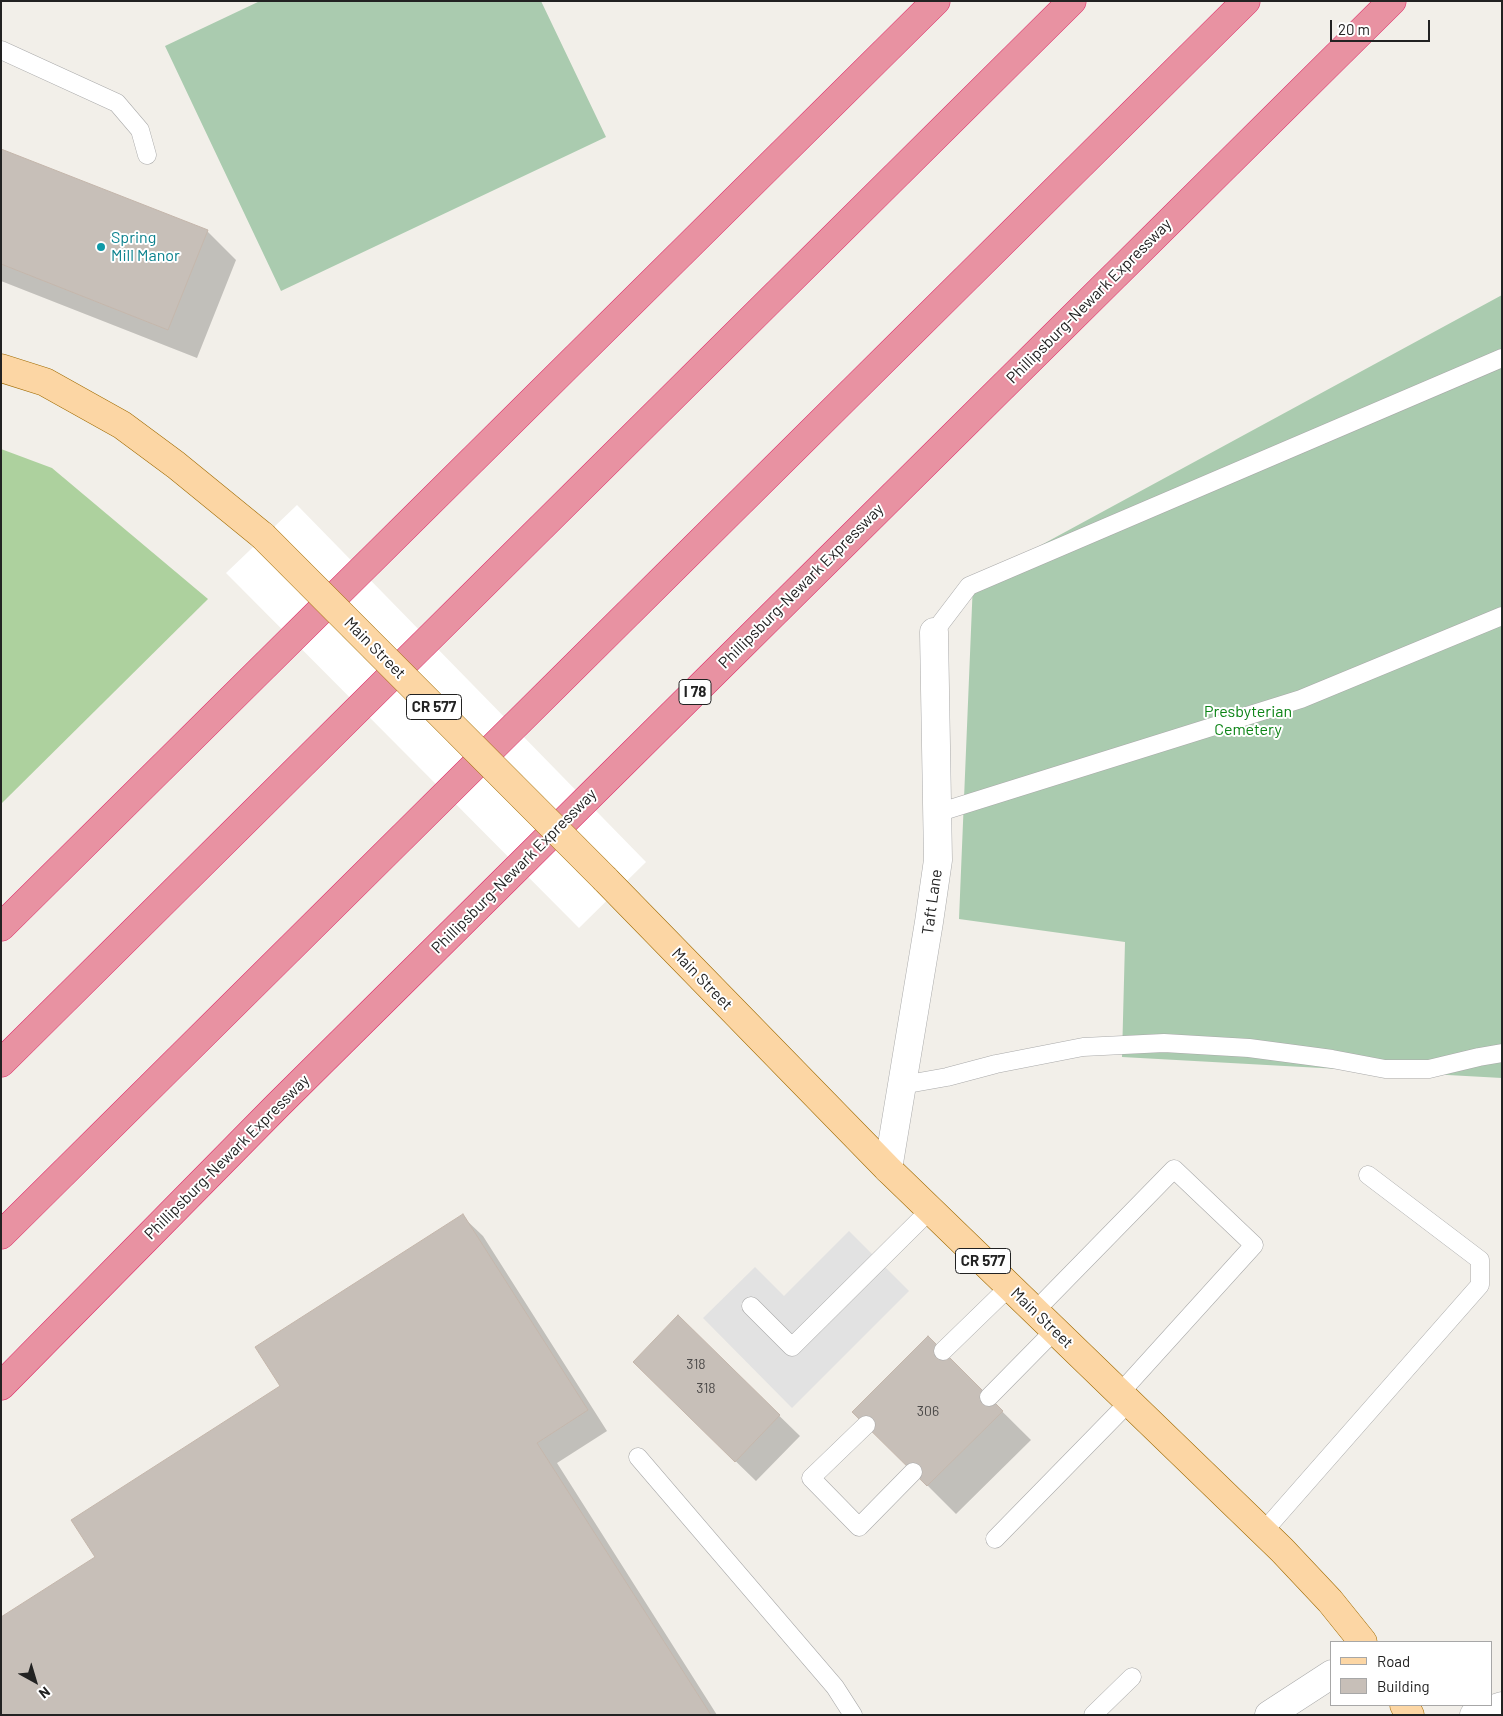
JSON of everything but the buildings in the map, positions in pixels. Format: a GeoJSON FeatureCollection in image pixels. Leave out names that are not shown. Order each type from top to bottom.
{"type":"FeatureCollection","features":[{"type":"Feature","properties":{"kind":"highway"},"geometry":{"type":"LineString","coordinates":[[1,927],[936,1]]}},
{"type":"Feature","properties":{"kind":"highway"},"geometry":{"type":"LineString","coordinates":[[1,1063],[1072,1]]}},
{"type":"Feature","properties":{"kind":"highway"},"geometry":{"type":"LineString","coordinates":[[1,1235],[1246,1]]}},
{"type":"Feature","properties":{"kind":"highway","name":"Phillipsburg-Newark Expressway"},"geometry":{"type":"LineString","coordinates":[[1,1386],[283,1100],[1392,1]]}},
{"type":"Feature","properties":{"kind":"main road","name":"Main Street"},"geometry":{"type":"LineString","coordinates":[[1,368],[45,382],[122,425],[176,465],[263,536],[605,879],[888,1169],[1263,1532],[1330,1601],[1362,1641]]}},
{"type":"Feature","properties":{"kind":"street","name":"Taft Lane"},"geometry":{"type":"LineString","coordinates":[[888,1169],[938,860],[934,632]]}},
{"type":"Feature","properties":{"kind":"street"},"geometry":{"type":"LineString","coordinates":[[1269,1715],[1330,1675]]}},
{"type":"Feature","properties":{"kind":"street"},"geometry":{"type":"LineString","coordinates":[[1474,1715],[1502,1706]]}},
{"type":"Feature","properties":{"kind":"lane"},"geometry":{"type":"LineString","coordinates":[[1,50],[118,104],[140,130],[147,155]]}},
{"type":"Feature","properties":{"kind":"lane"},"geometry":{"type":"LineString","coordinates":[[934,632],[969,586],[1502,358]]}},
{"type":"Feature","properties":{"kind":"lane"},"geometry":{"type":"LineString","coordinates":[[937,813],[1301,699],[1502,616]]}},
{"type":"Feature","properties":{"kind":"lane"},"geometry":{"type":"LineString","coordinates":[[902,1085],[947,1077],[996,1064],[1092,1046],[1164,1043],[1249,1048],[1332,1059],[1385,1069],[1429,1069],[1502,1053]]}},
{"type":"Feature","properties":{"kind":"lane"},"geometry":{"type":"LineString","coordinates":[[995,1539],[1124,1397],[1254,1245],[1174,1168],[1035,1312]]}},
{"type":"Feature","properties":{"kind":"lane"},"geometry":{"type":"LineString","coordinates":[[1263,1532],[1480,1285],[1480,1260],[1368,1175]]}},
{"type":"Feature","properties":{"kind":"lane"},"geometry":{"type":"LineString","coordinates":[[751,1306],[792,1347],[930,1210]]}},
{"type":"Feature","properties":{"kind":"lane"},"geometry":{"type":"LineString","coordinates":[[943,1351],[1010,1286]]}},
{"type":"Feature","properties":{"kind":"lane"},"geometry":{"type":"LineString","coordinates":[[989,1397],[1055,1330]]}},
{"type":"Feature","properties":{"kind":"lane"},"geometry":{"type":"LineString","coordinates":[[866,1425],[811,1478],[859,1527],[913,1472]]}},
{"type":"Feature","properties":{"kind":"lane"},"geometry":{"type":"LineString","coordinates":[[638,1457],[835,1687],[853,1715]]}},
{"type":"Feature","properties":{"kind":"lane"},"geometry":{"type":"LineString","coordinates":[[1093,1715],[1132,1677]]}},
{"type":"Feature","properties":{"kind":"green space"},"geometry":{"type":"Polygon","coordinates":[[[260,1],[541,1],[606,137],[281,291],[165,46],[260,1]]]}},
{"type":"Feature","properties":{"kind":"green space","name":"Presbyterian Cemetery"},"geometry":{"type":"Polygon","coordinates":[[[1502,295],[1502,1078],[1122,1057],[1125,942],[959,919],[973,582],[1502,295]]]}},
{"type":"Feature","properties":{"kind":"green space"},"geometry":{"type":"Polygon","coordinates":[[[1,449],[52,468],[208,599],[1,804],[1,449]]]}},
{"type":"Feature","properties":{"kind":"shaded area"},"geometry":{"type":"Polygon","coordinates":[[[849,1231],[909,1291],[792,1408],[703,1318],[755,1267],[784,1296],[849,1231]]]}},
{"type":"Feature","properties":{"kind":"pier"},"geometry":{"type":"Polygon","coordinates":[[[297,505],[646,862],[579,928],[226,573],[297,505]]]}},
{"type":"Feature","properties":{"kind":"place","name":"Spring Mill Manor"},"geometry":{"type":"Point","coordinates":[101,247]}}]}
